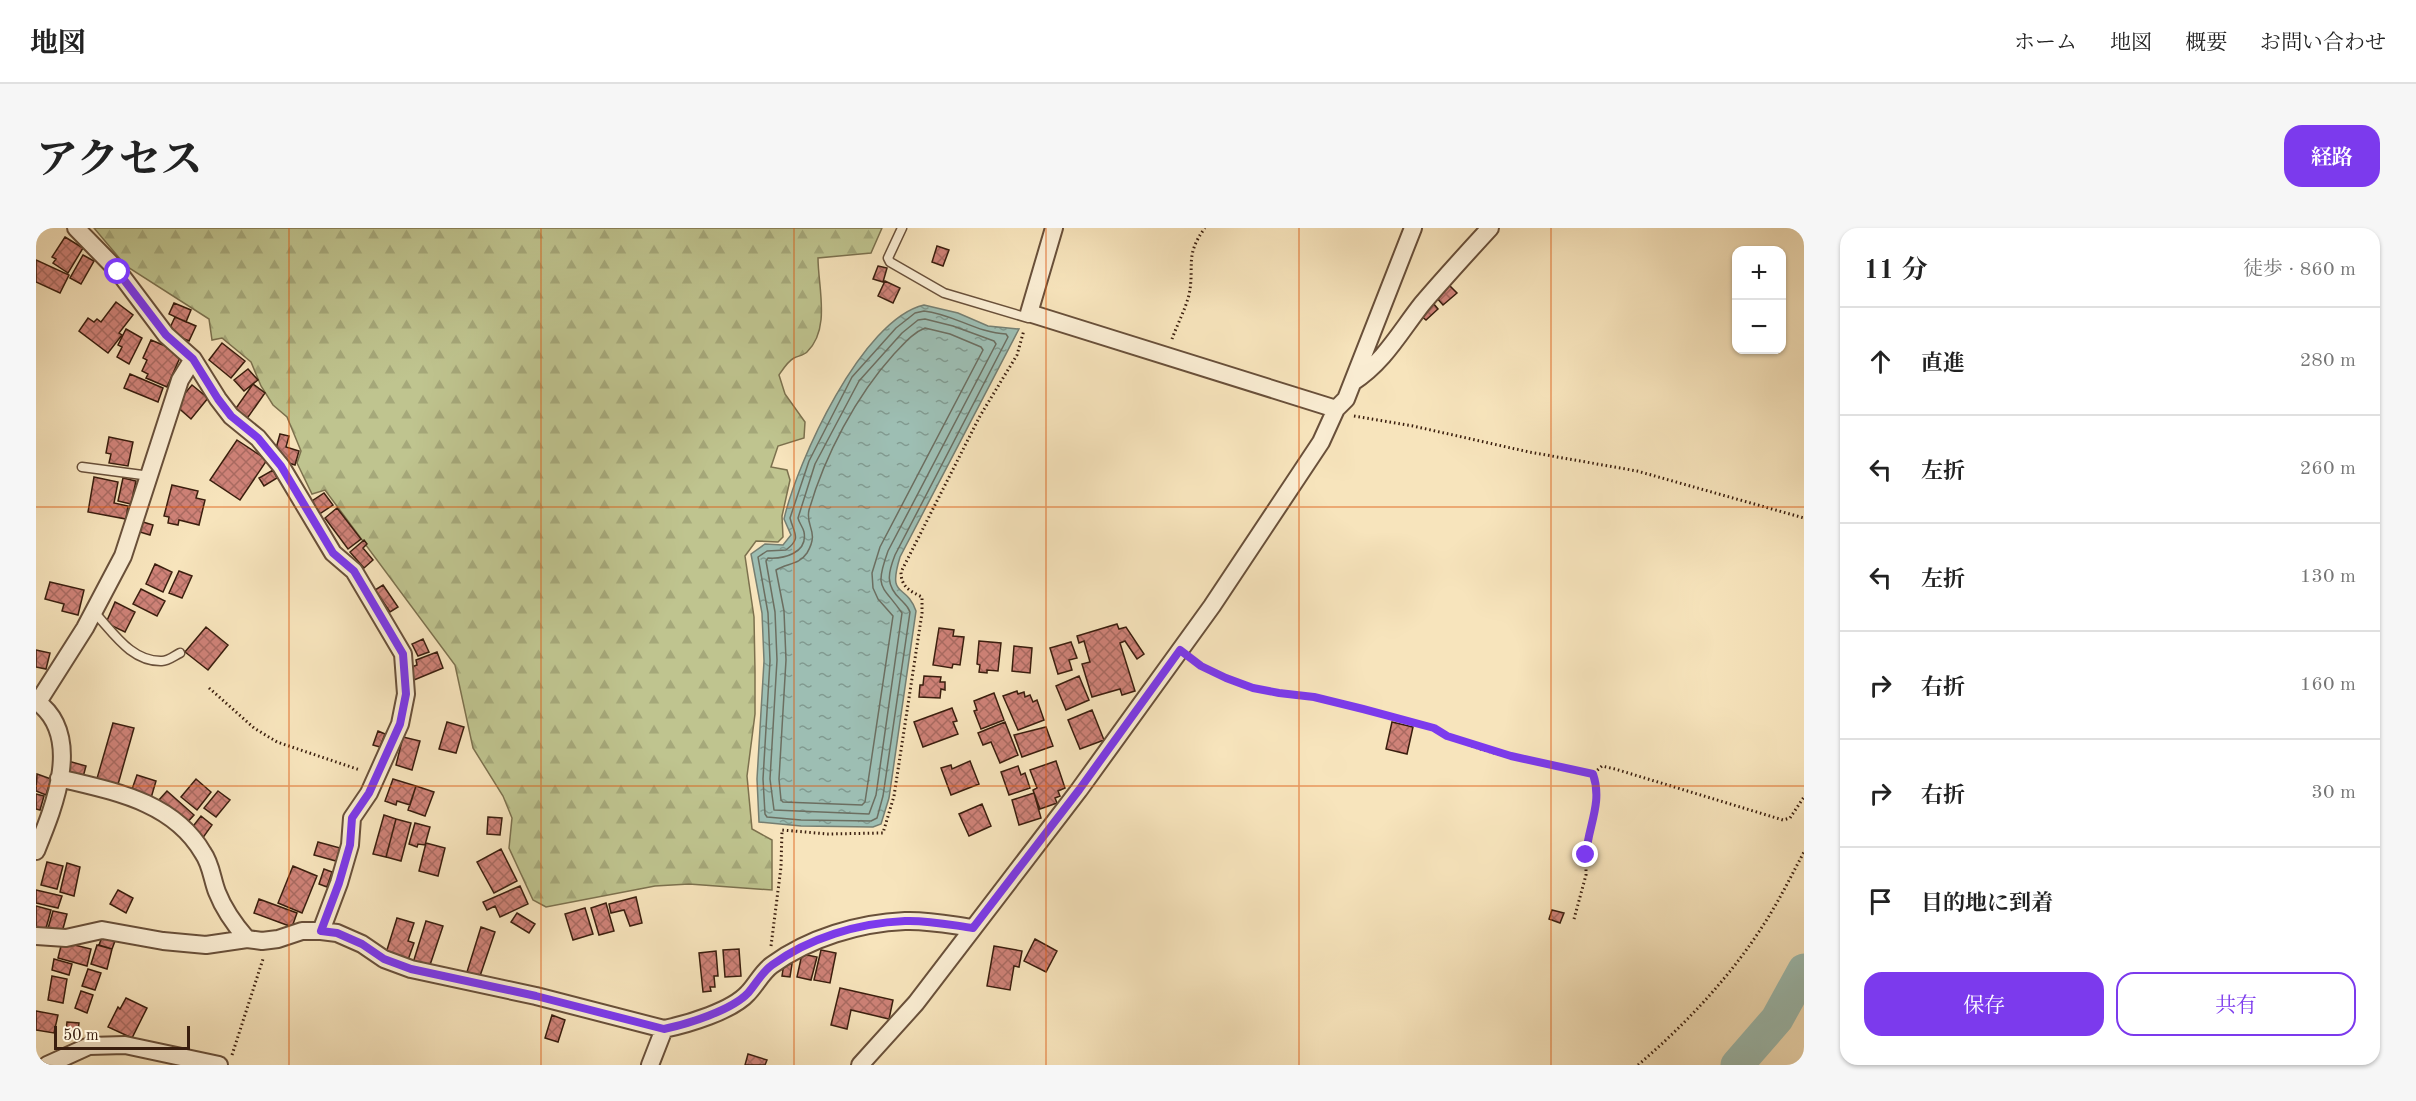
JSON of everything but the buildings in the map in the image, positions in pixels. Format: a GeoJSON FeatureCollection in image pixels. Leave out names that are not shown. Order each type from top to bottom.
{"type":"FeatureCollection","features":[{"type":"Feature","properties":{"kind":"street"},"geometry":{"type":"LineString","coordinates":[[76,228],[118,272],[166,335],[193,359],[231,416],[258,438],[281,466],[333,553],[358,578],[403,654],[406,694],[400,724],[369,793],[352,818],[350,845],[321,931]]}},
{"type":"Feature","properties":{"kind":"street"},"geometry":{"type":"LineString","coordinates":[[1054,228],[1029,313],[1336,409]]}},
{"type":"Feature","properties":{"kind":"street"},"geometry":{"type":"LineString","coordinates":[[860,1065],[916,1003],[1079,790],[1212,606],[1321,442],[1336,409],[1346,399],[1413,228]]}},
{"type":"Feature","properties":{"kind":"street"},"geometry":{"type":"LineString","coordinates":[[1353,382],[1368,372],[1389,350],[1422,304],[1490,228]]}},
{"type":"Feature","properties":{"kind":"street"},"geometry":{"type":"LineString","coordinates":[[36,851],[47,824],[62,768],[59,729],[47,709],[37,701],[94,612],[123,556],[180,380],[193,359]]}},
{"type":"Feature","properties":{"kind":"street"},"geometry":{"type":"LineString","coordinates":[[59,778],[117,792],[156,807],[173,820],[204,853],[217,892],[230,920],[247,939]]}},
{"type":"Feature","properties":{"kind":"street"},"geometry":{"type":"LineString","coordinates":[[36,936],[66,938],[102,930],[163,941],[206,945],[247,939],[269,940],[302,931],[337,933],[362,944],[384,959],[411,969],[536,996],[664,1029],[700,1019],[737,1001],[747,995],[769,967],[801,947],[838,932],[904,921],[973,928]]}},
{"type":"Feature","properties":{"kind":"street"},"geometry":{"type":"LineString","coordinates":[[650,1065],[664,1029]]}},
{"type":"Feature","properties":{"kind":"street"},"geometry":{"type":"LineString","coordinates":[[48,1065],[89,1046],[125,1045],[219,1065]]}},
{"type":"Feature","properties":{"kind":"lane"},"geometry":{"type":"LineString","coordinates":[[902,228],[888,258],[890,262],[944,293],[1028,318]]}},
{"type":"Feature","properties":{"kind":"lane"},"geometry":{"type":"LineString","coordinates":[[82,467],[150,476]]}},
{"type":"Feature","properties":{"kind":"lane"},"geometry":{"type":"LineString","coordinates":[[94,612],[131,652],[141,657],[164,661],[180,653]]}},
{"type":"Feature","properties":{"kind":"path"},"geometry":{"type":"LineString","coordinates":[[1165,356],[1188,297],[1191,283],[1190,255],[1205,228]]}},
{"type":"Feature","properties":{"kind":"path"},"geometry":{"type":"LineString","coordinates":[[769,967],[782,867],[782,830],[828,834],[883,832],[887,823],[894,796],[922,613],[922,597],[906,589],[901,581],[901,572],[980,416],[1017,355],[1028,318]]}},
{"type":"Feature","properties":{"kind":"path"},"geometry":{"type":"LineString","coordinates":[[1336,409],[1350,416],[1413,426],[1529,452],[1637,471],[1804,518]]}},
{"type":"Feature","properties":{"kind":"path"},"geometry":{"type":"LineString","coordinates":[[1180,650],[1201,666],[1253,688],[1314,697],[1434,728],[1447,736],[1511,756],[1593,774],[1598,772],[1602,766],[1615,769],[1783,820],[1790,818],[1804,797]]}},
{"type":"Feature","properties":{"kind":"path"},"geometry":{"type":"LineString","coordinates":[[209,688],[254,728],[277,742],[376,776]]}},
{"type":"Feature","properties":{"kind":"path"},"geometry":{"type":"LineString","coordinates":[[1574,919],[1586,875],[1586,847],[1597,799],[1598,788],[1593,774]]}},
{"type":"Feature","properties":{"kind":"path"},"geometry":{"type":"LineString","coordinates":[[1638,1065],[1688,1018],[1764,925],[1804,852]]}},
{"type":"Feature","properties":{"kind":"path"},"geometry":{"type":"LineString","coordinates":[[229,1065],[269,940]]}},
{"type":"Feature","properties":{"kind":"green space"},"geometry":{"type":"Polygon","coordinates":[[[94,228],[882,228],[871,253],[818,258],[822,307],[819,332],[807,352],[790,361],[779,375],[785,394],[805,422],[804,438],[778,446],[771,467],[787,470],[790,480],[782,516],[783,537],[778,542],[756,541],[745,556],[754,617],[755,671],[755,714],[747,776],[752,829],[772,840],[772,890],[689,884],[655,886],[546,907],[533,900],[509,848],[512,818],[503,796],[473,748],[455,665],[325,490],[312,494],[297,463],[301,451],[287,417],[273,405],[261,386],[251,362],[222,338],[212,340],[209,319],[126,266],[94,228]]]}},
{"type":"Feature","properties":{"kind":"water"},"geometry":{"type":"Polygon","coordinates":[[[924,305],[958,313],[988,326],[1019,329],[900,557],[897,585],[912,602],[916,611],[889,798],[881,824],[873,827],[801,826],[759,822],[757,779],[764,661],[762,613],[751,554],[765,544],[783,545],[791,535],[784,519],[791,494],[818,430],[856,364],[878,336],[901,316],[924,305]]]}},
{"type":"Feature","properties":{"kind":"waterway"},"geometry":{"type":"LineString","coordinates":[[1737,1065],[1777,1019],[1804,970]]}},
{"type":"Feature","properties":{"kind":"route"},"geometry":{"type":"LineString","coordinates":[[118,272],[166,335],[193,359],[231,416],[258,438],[281,466],[333,553],[354,571],[403,654],[406,694],[400,724],[369,793],[352,818],[350,845],[321,931],[337,933],[362,944],[384,959],[434,975],[453,977],[536,996],[664,1029],[682,1025],[718,1011],[747,995],[769,967],[801,947],[838,932],[904,921],[936,922],[973,928],[1079,790],[1180,650],[1201,666],[1253,688],[1314,697],[1363,709],[1434,728],[1447,736],[1511,756],[1593,774],[1598,788],[1586,855]]}}]}
